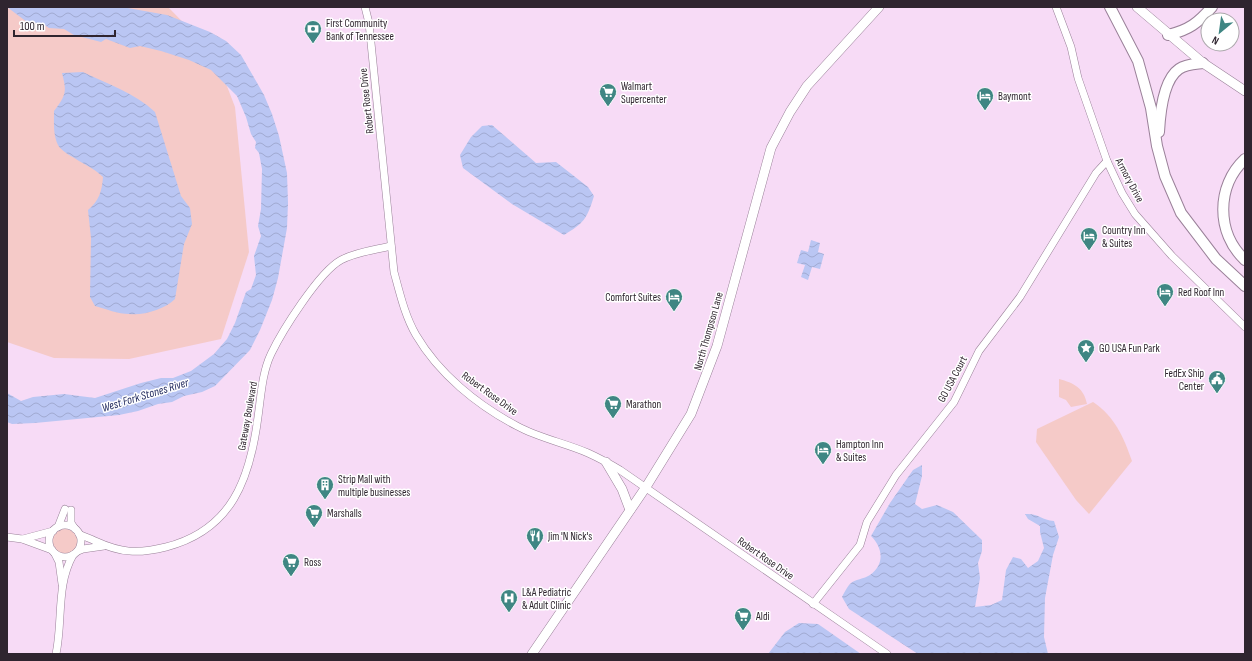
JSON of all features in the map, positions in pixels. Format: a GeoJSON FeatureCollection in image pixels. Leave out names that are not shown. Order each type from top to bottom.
{"type":"FeatureCollection","features":[{"type":"Feature","properties":{"kind":"highway"},"geometry":{"type":"LineString","coordinates":[[1110,7],[1126,35],[1138,61],[1151,108],[1157,146],[1165,176],[1181,213],[1216,259],[1245,286]]}},
{"type":"Feature","properties":{"kind":"highway"},"geometry":{"type":"LineString","coordinates":[[1168,35],[1185,31],[1212,7]]}},
{"type":"Feature","properties":{"kind":"highway"},"geometry":{"type":"LineString","coordinates":[[1165,176],[1159,132],[1161,104],[1174,74],[1180,68],[1203,63]]}},
{"type":"Feature","properties":{"kind":"highway"},"geometry":{"type":"LineString","coordinates":[[1245,160],[1238,166],[1229,181],[1224,196],[1223,213],[1225,230],[1245,260]]}},
{"type":"Feature","properties":{"kind":"main road","name":"North Thompson Lane"},"geometry":{"type":"LineString","coordinates":[[532,654],[646,487],[689,418],[705,382],[717,346],[771,148],[790,112],[807,86],[879,7]]}},
{"type":"Feature","properties":{"kind":"main road"},"geometry":{"type":"LineString","coordinates":[[1137,7],[1168,35],[1203,63],[1245,91]]}},
{"type":"Feature","properties":{"kind":"main road"},"geometry":{"type":"LineString","coordinates":[[606,462],[622,489],[630,510]]}},
{"type":"Feature","properties":{"kind":"street","name":"Robert Rose Drive"},"geometry":{"type":"LineString","coordinates":[[365,7],[369,23],[394,272],[403,307],[416,335],[434,362],[458,385],[490,410],[518,427],[588,453],[606,462],[646,487],[887,654]]}},
{"type":"Feature","properties":{"kind":"street","name":"Armory Drive"},"geometry":{"type":"LineString","coordinates":[[1056,7],[1071,47],[1078,78],[1107,162],[1122,193],[1135,214],[1172,256],[1245,327]]}},
{"type":"Feature","properties":{"kind":"street","name":"GO USA Court"},"geometry":{"type":"LineString","coordinates":[[813,604],[860,545],[867,522],[896,475],[954,402],[979,351],[1020,297],[1096,173],[1107,162]]}},
{"type":"Feature","properties":{"kind":"street","name":"Gateway Boulevard"},"geometry":{"type":"LineString","coordinates":[[104,546],[129,552],[147,552],[170,546],[189,540],[206,530],[226,511],[235,500],[249,464],[255,443],[263,382],[270,356],[282,335],[306,300],[334,264],[356,254],[391,246]]}},
{"type":"Feature","properties":{"kind":"street"},"geometry":{"type":"LineString","coordinates":[[56,654],[62,586],[69,562],[81,545],[77,531],[71,523],[68,509],[49,540],[53,552],[59,562],[62,586]]}},
{"type":"Feature","properties":{"kind":"street"},"geometry":{"type":"LineString","coordinates":[[22,539],[67,526],[104,546]]}},
{"type":"Feature","properties":{"kind":"street"},"geometry":{"type":"LineString","coordinates":[[7,537],[22,539],[64,558],[83,549],[104,546]]}},
{"type":"Feature","properties":{"kind":"shaded area"},"geometry":{"type":"Polygon","coordinates":[[[7,7],[168,7],[215,55],[235,107],[249,252],[221,339],[129,359],[54,358],[7,342],[7,7]]]}},
{"type":"Feature","properties":{"kind":"shaded area"},"geometry":{"type":"Polygon","coordinates":[[[1059,379],[1074,384],[1078,387],[1086,398],[1087,404],[1071,407],[1066,400],[1059,397],[1059,379]]]}},
{"type":"Feature","properties":{"kind":"shaded area"},"geometry":{"type":"Polygon","coordinates":[[[1093,402],[1113,421],[1122,435],[1132,461],[1089,514],[1076,500],[1036,442],[1037,429],[1093,402]]]}},
{"type":"Feature","properties":{"kind":"shaded area"},"geometry":{"type":"Polygon","coordinates":[[[65,529],[74,533],[78,542],[74,551],[65,555],[56,551],[52,542],[56,533],[65,529]]]}},
{"type":"Feature","properties":{"kind":"water","name":"West Fork Stones River"},"geometry":{"type":"Polygon","coordinates":[[[7,7],[122,7],[167,15],[210,32],[226,41],[241,55],[264,95],[279,136],[287,173],[287,228],[278,278],[272,300],[260,330],[250,350],[215,386],[202,392],[184,396],[172,402],[158,404],[138,411],[119,415],[35,423],[12,424],[7,422],[7,393],[21,401],[33,397],[64,394],[95,398],[141,383],[161,378],[173,378],[191,371],[214,354],[227,339],[235,323],[246,292],[251,289],[256,275],[254,256],[261,236],[258,226],[261,209],[262,169],[259,153],[255,148],[256,142],[251,134],[237,96],[211,70],[189,60],[161,51],[140,46],[130,48],[106,39],[101,42],[74,35],[64,29],[49,28],[43,24],[27,22],[7,7]]]}},
{"type":"Feature","properties":{"kind":"water"},"geometry":{"type":"Polygon","coordinates":[[[83,72],[139,99],[155,112],[181,196],[190,208],[192,224],[184,244],[175,299],[160,309],[147,313],[125,314],[116,312],[95,306],[90,297],[91,238],[88,210],[95,203],[99,195],[103,177],[61,149],[56,141],[54,124],[54,111],[63,97],[65,89],[62,73],[83,72]]]}},
{"type":"Feature","properties":{"kind":"water"},"geometry":{"type":"Polygon","coordinates":[[[492,125],[536,163],[556,162],[588,187],[594,196],[584,220],[564,235],[512,204],[463,168],[460,155],[471,137],[482,126],[492,125]]]}},
{"type":"Feature","properties":{"kind":"water"},"geometry":{"type":"Polygon","coordinates":[[[811,240],[820,243],[818,252],[824,254],[820,269],[812,267],[808,280],[801,277],[805,265],[797,263],[801,250],[808,252],[811,240]]]}},
{"type":"Feature","properties":{"kind":"water"},"geometry":{"type":"Polygon","coordinates":[[[922,465],[922,476],[915,504],[922,509],[937,505],[953,512],[982,540],[982,551],[978,563],[980,578],[975,607],[991,605],[1002,600],[1006,570],[1013,557],[1021,559],[1028,568],[1038,561],[1044,548],[1040,526],[1028,519],[1025,514],[1054,521],[1059,537],[1053,555],[1045,598],[1044,637],[1048,654],[918,654],[849,609],[842,597],[847,588],[852,582],[870,575],[875,571],[880,561],[880,551],[871,536],[890,503],[913,470],[922,465]]]}},
{"type":"Feature","properties":{"kind":"water"},"geometry":{"type":"Polygon","coordinates":[[[799,623],[818,624],[861,654],[768,654],[785,632],[799,623]]]}},
{"type":"Feature","properties":{"kind":"place","name":"First Community Bank of Tennessee"},"geometry":{"type":"Point","coordinates":[313,44]}},
{"type":"Feature","properties":{"kind":"place","name":"Walmart Supercenter"},"geometry":{"type":"Point","coordinates":[608,107]}},
{"type":"Feature","properties":{"kind":"place","name":"Baymont"},"geometry":{"type":"Point","coordinates":[985,111]}},
{"type":"Feature","properties":{"kind":"place","name":"Country Inn & Suites"},"geometry":{"type":"Point","coordinates":[1089,251]}},
{"type":"Feature","properties":{"kind":"place","name":"Red Roof Inn"},"geometry":{"type":"Point","coordinates":[1165,307]}},
{"type":"Feature","properties":{"kind":"place","name":"Comfort Suites"},"geometry":{"type":"Point","coordinates":[674,312]}},
{"type":"Feature","properties":{"kind":"place","name":"GO USA Fun Park"},"geometry":{"type":"Point","coordinates":[1086,363]}},
{"type":"Feature","properties":{"kind":"place","name":"FedEx Ship Center"},"geometry":{"type":"Point","coordinates":[1217,394]}},
{"type":"Feature","properties":{"kind":"place","name":"Marathon"},"geometry":{"type":"Point","coordinates":[613,419]}},
{"type":"Feature","properties":{"kind":"place","name":"Hampton Inn & Suites"},"geometry":{"type":"Point","coordinates":[823,465]}},
{"type":"Feature","properties":{"kind":"place","name":"Strip Mall with multiple businesses"},"geometry":{"type":"Point","coordinates":[325,500]}},
{"type":"Feature","properties":{"kind":"place","name":"Marshalls"},"geometry":{"type":"Point","coordinates":[314,528]}},
{"type":"Feature","properties":{"kind":"place","name":"Jim 'N Nick's"},"geometry":{"type":"Point","coordinates":[535,551]}},
{"type":"Feature","properties":{"kind":"place","name":"Ross"},"geometry":{"type":"Point","coordinates":[291,577]}},
{"type":"Feature","properties":{"kind":"place","name":"L&A Pediatric & Adult Clinic"},"geometry":{"type":"Point","coordinates":[509,613]}},
{"type":"Feature","properties":{"kind":"place","name":"Aldi"},"geometry":{"type":"Point","coordinates":[743,631]}}]}
